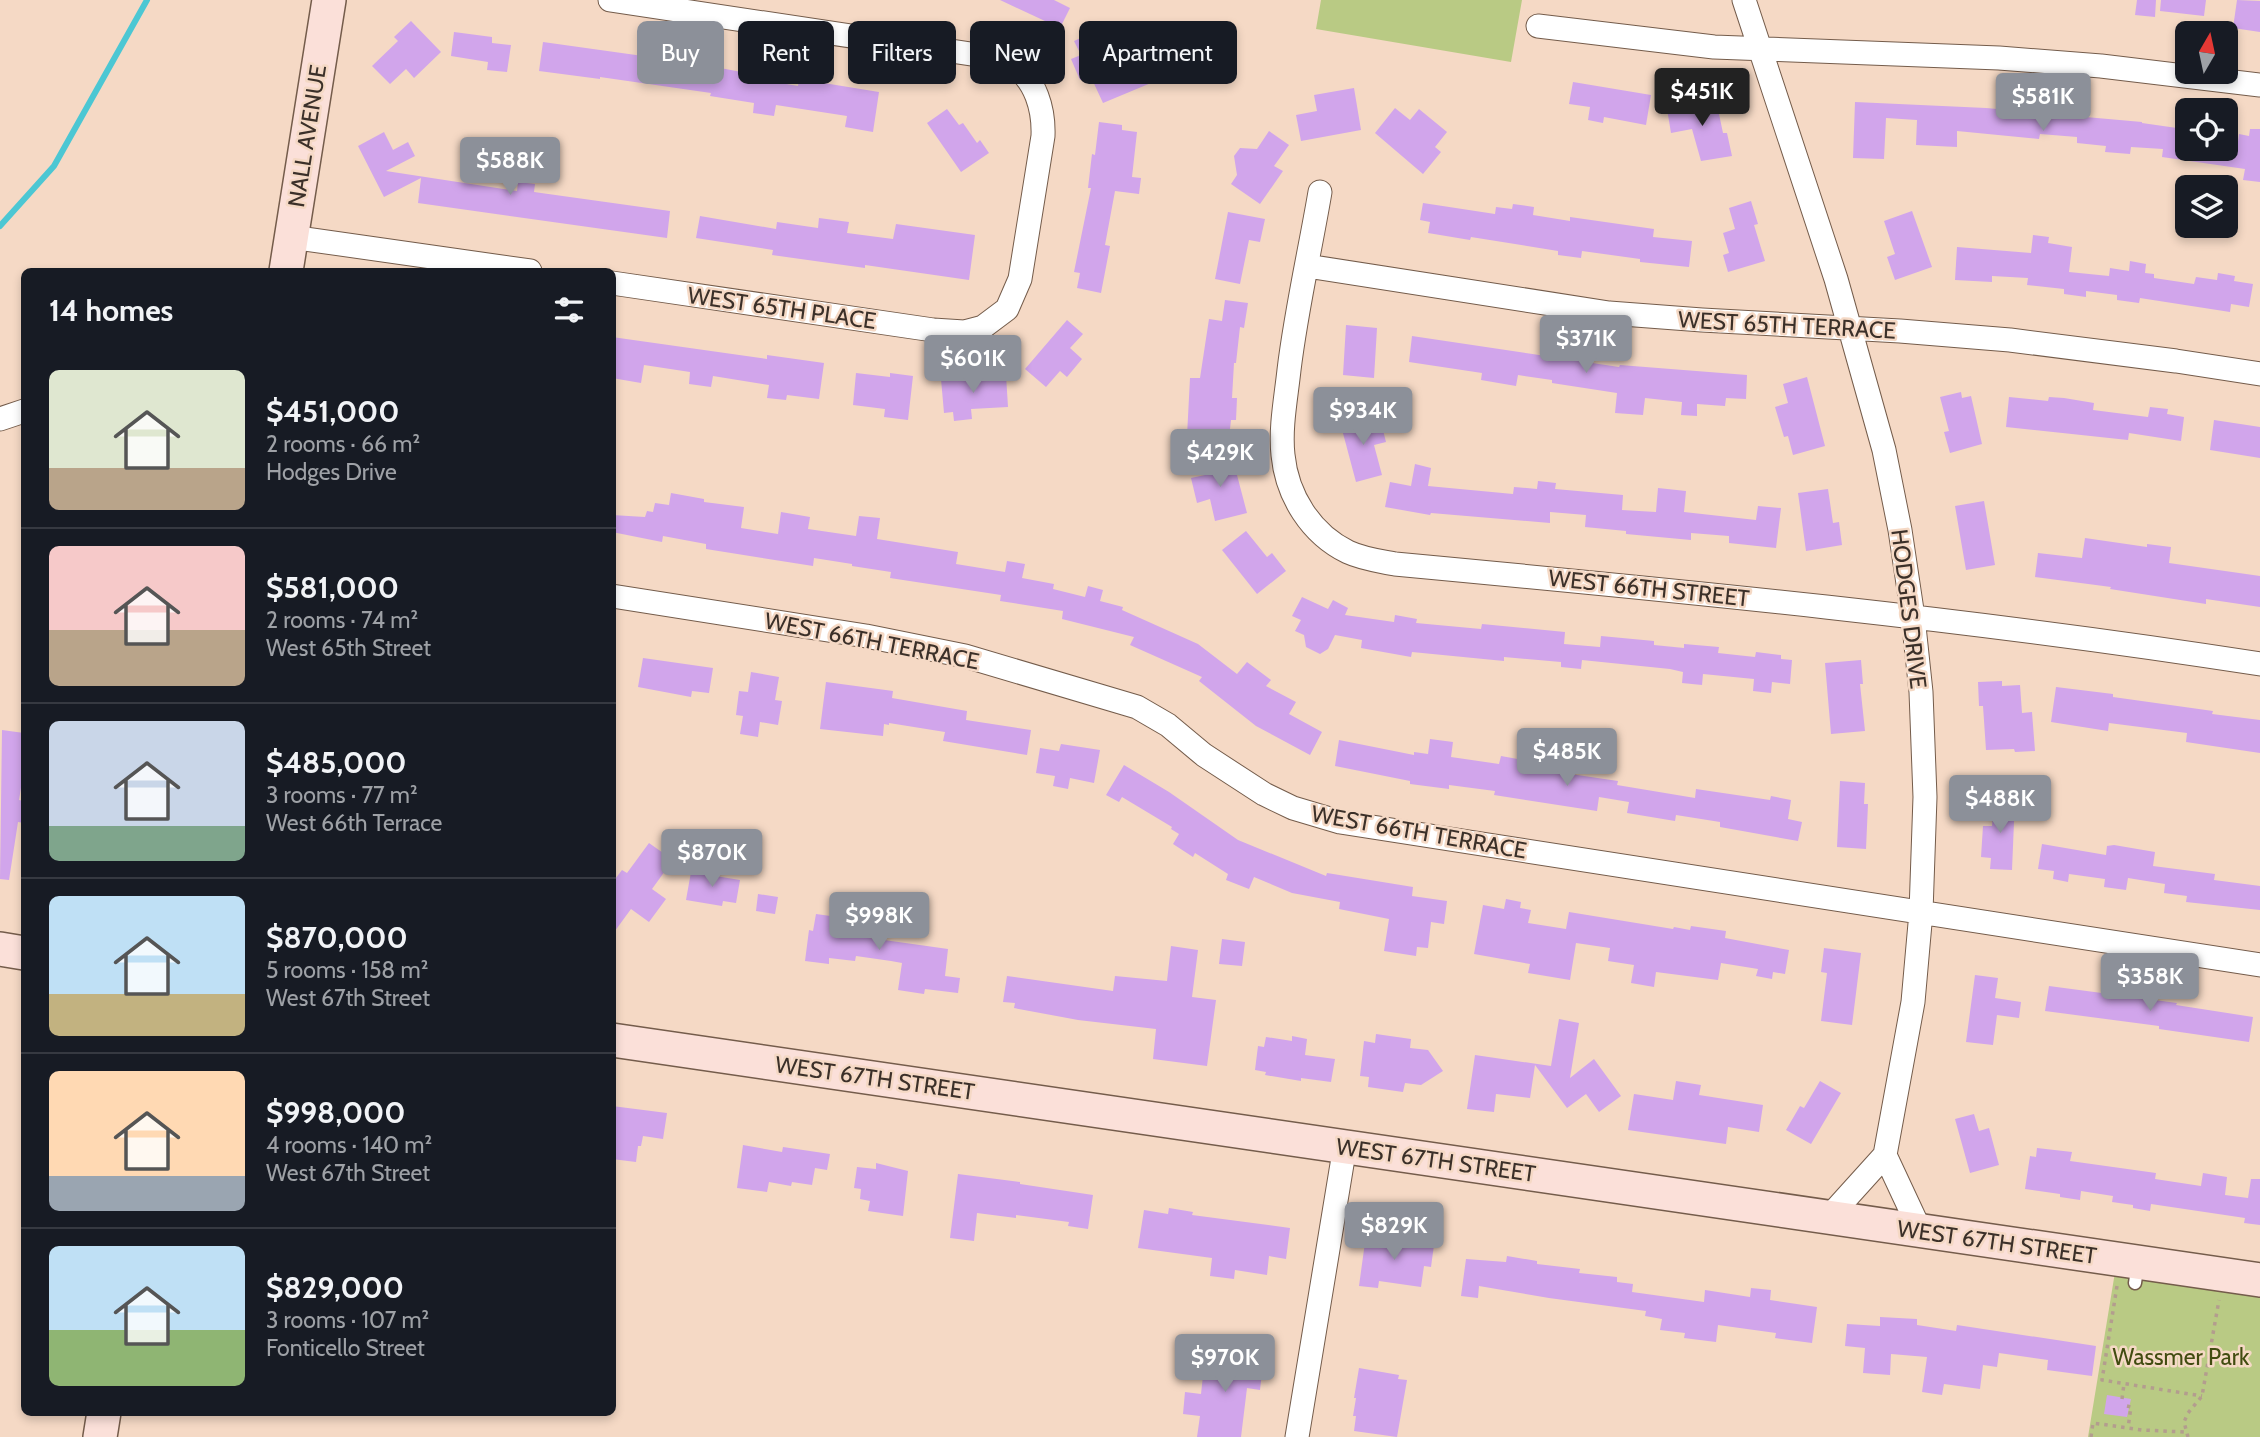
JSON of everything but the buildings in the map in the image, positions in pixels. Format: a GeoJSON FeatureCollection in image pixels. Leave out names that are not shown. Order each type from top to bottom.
{"type":"FeatureCollection","features":[{"type":"Feature","properties":{"kind":"street","name":"NALL AVENUE"},"geometry":{"type":"LineString","coordinates":[[286,268],[329,0]]}},
{"type":"Feature","properties":{"kind":"street","name":"WEST 65TH PLACE"},"geometry":{"type":"LineString","coordinates":[[610,0],[991,57],[1013,66],[1030,82],[1044,115],[1020,279],[1007,309],[983,327],[964,332],[933,330],[616,284]]}},
{"type":"Feature","properties":{"kind":"street","name":"HODGES DRIVE"},"geometry":{"type":"LineString","coordinates":[[1744,0],[1850,328],[1884,450],[1913,617],[1921,692],[1925,797],[1921,912],[1913,1002],[1885,1155]]}},
{"type":"Feature","properties":{"kind":"street"},"geometry":{"type":"LineString","coordinates":[[1538,26],[1665,42],[1759,49],[2011,59],[2101,66],[2260,85]]}},
{"type":"Feature","properties":{"kind":"street"},"geometry":{"type":"LineString","coordinates":[[1307,266],[1320,192]]}},
{"type":"Feature","properties":{"kind":"street"},"geometry":{"type":"LineString","coordinates":[[291,237],[509,268]]}},
{"type":"Feature","properties":{"kind":"street","name":"WEST 65TH TERRACE"},"geometry":{"type":"LineString","coordinates":[[1307,266],[1609,313],[2010,341],[2260,374]]}},
{"type":"Feature","properties":{"kind":"street","name":"WEST 66TH STREET"},"geometry":{"type":"LineString","coordinates":[[1307,266],[1292,341],[1284,410],[1282,452],[1285,470],[1298,504],[1308,520],[1334,544],[1367,559],[1913,617],[2260,664]]}},
{"type":"Feature","properties":{"kind":"street"},"geometry":{"type":"LineString","coordinates":[[0,419],[21,412]]}},
{"type":"Feature","properties":{"kind":"street","name":"WEST 66TH TERRACE"},"geometry":{"type":"LineString","coordinates":[[616,597],[866,636],[965,656],[1137,707],[1168,725],[1204,755],[1264,794],[1293,808],[1340,822],[2260,965]]}},
{"type":"Feature","properties":{"kind":"street"},"geometry":{"type":"LineString","coordinates":[[0,950],[21,953]]}},
{"type":"Feature","properties":{"kind":"street","name":"WEST 67TH STREET"},"geometry":{"type":"LineString","coordinates":[[616,1041],[1920,1230],[2131,1275],[2260,1280]]}},
{"type":"Feature","properties":{"kind":"street"},"geometry":{"type":"LineString","coordinates":[[1297,1437],[1345,1146]]}},
{"type":"Feature","properties":{"kind":"street"},"geometry":{"type":"LineString","coordinates":[[1829,1217],[1885,1155],[1920,1230]]}},
{"type":"Feature","properties":{"kind":"street"},"geometry":{"type":"LineString","coordinates":[[100,1437],[103,1416]]}},
{"type":"Feature","properties":{"kind":"path"},"geometry":{"type":"LineString","coordinates":[[2131,1275],[2102,1380],[2202,1396]]}},
{"type":"Feature","properties":{"kind":"path"},"geometry":{"type":"LineString","coordinates":[[2188,1437],[2184,1422],[2202,1396],[2219,1299]]}},
{"type":"Feature","properties":{"kind":"path"},"geometry":{"type":"LineString","coordinates":[[2210,1360],[2247,1356]]}},
{"type":"Feature","properties":{"kind":"path"},"geometry":{"type":"LineString","coordinates":[[2122,1399],[2124,1384]]}},
{"type":"Feature","properties":{"kind":"path"},"geometry":{"type":"LineString","coordinates":[[2127,1406],[2131,1407],[2128,1428]]}},
{"type":"Feature","properties":{"kind":"path"},"geometry":{"type":"LineString","coordinates":[[2091,1437],[2093,1423],[2142,1430],[2185,1432]]}},
{"type":"Feature","properties":{"kind":"path"},"geometry":{"type":"LineString","coordinates":[[2141,1437],[2142,1430]]}},
{"type":"Feature","properties":{"kind":"green space"},"geometry":{"type":"Polygon","coordinates":[[[1321,0],[1522,0],[1511,62],[1316,29],[1321,0]]]}},
{"type":"Feature","properties":{"kind":"green space","name":"Wassmer Park"},"geometry":{"type":"Polygon","coordinates":[[[2116,1266],[2260,1287],[2260,1437],[2088,1437],[2116,1266]]]}},
{"type":"Feature","properties":{"kind":"waterway"},"geometry":{"type":"LineString","coordinates":[[0,226],[54,166],[147,0]]}}]}
